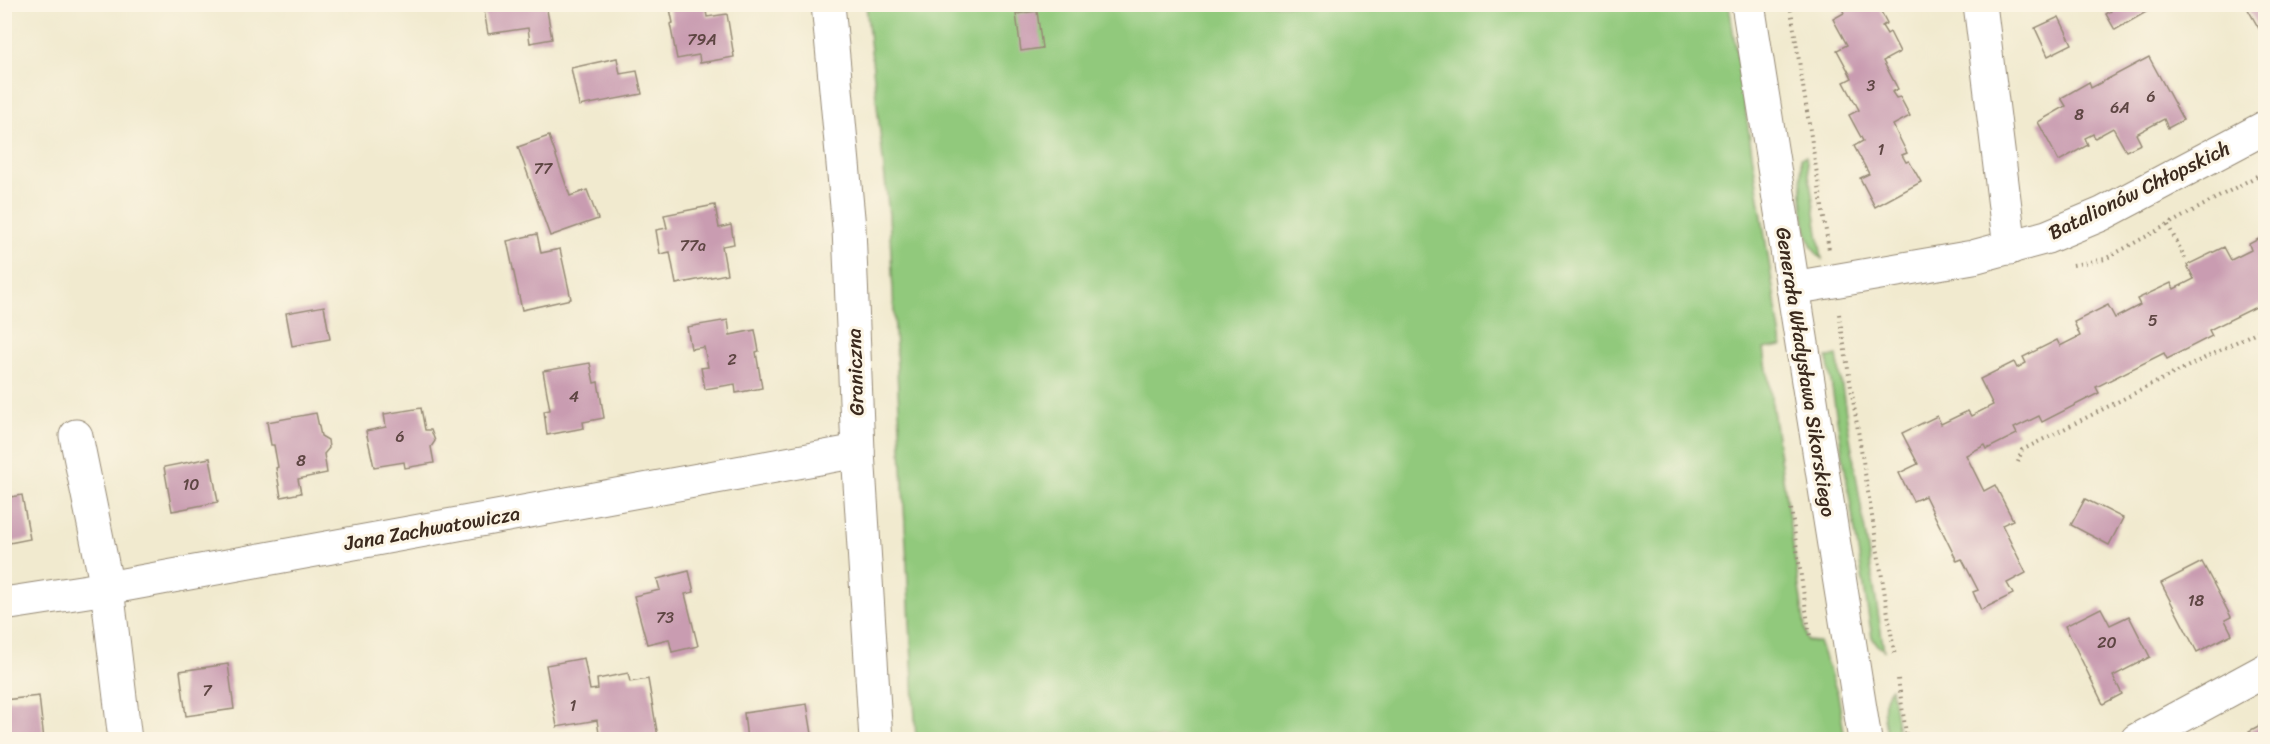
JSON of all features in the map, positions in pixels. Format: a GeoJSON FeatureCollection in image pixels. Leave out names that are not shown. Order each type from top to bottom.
{"type":"FeatureCollection","features":[{"type":"Feature","properties":{"kind":"street","name":"Graniczna"},"geometry":{"type":"LineString","coordinates":[[828,4],[849,228],[858,451],[876,740]]}},
{"type":"Feature","properties":{"kind":"street","name":"Generała Władysława Sikorskiego"},"geometry":{"type":"LineString","coordinates":[[1748,4],[1865,740]]}},
{"type":"Feature","properties":{"kind":"street"},"geometry":{"type":"LineString","coordinates":[[1980,4],[2010,248]]}},
{"type":"Feature","properties":{"kind":"street","name":"Batalionów Chłopskich"},"geometry":{"type":"LineString","coordinates":[[1793,288],[1973,257],[2062,232],[2090,220],[2265,127]]}},
{"type":"Feature","properties":{"kind":"street"},"geometry":{"type":"LineString","coordinates":[[76,436],[107,588],[125,740]]}},
{"type":"Feature","properties":{"kind":"street","name":"Jana Zachwatowicza"},"geometry":{"type":"LineString","coordinates":[[4,604],[107,588],[858,451]]}},
{"type":"Feature","properties":{"kind":"street"},"geometry":{"type":"LineString","coordinates":[[2137,740],[2265,670]]}},
{"type":"Feature","properties":{"kind":"path"},"geometry":{"type":"LineString","coordinates":[[1790,4],[1830,254]]}},
{"type":"Feature","properties":{"kind":"path"},"geometry":{"type":"LineString","coordinates":[[2168,225],[2185,258]]}},
{"type":"Feature","properties":{"kind":"path"},"geometry":{"type":"LineString","coordinates":[[1839,313],[1895,657]]}},
{"type":"Feature","properties":{"kind":"path"},"geometry":{"type":"LineString","coordinates":[[2018,462],[2022,450],[2265,327]]}},
{"type":"Feature","properties":{"kind":"path"},"geometry":{"type":"LineString","coordinates":[[1898,679],[1907,740]]}},
{"type":"Feature","properties":{"kind":"green space"},"geometry":{"type":"Polygon","coordinates":[[[866,5],[1729,5],[1782,346],[1764,349],[1807,641],[1819,642],[1838,695],[1845,739],[916,739],[889,215],[866,5]]]}},
{"type":"Feature","properties":{"kind":"green space"},"geometry":{"type":"Polygon","coordinates":[[[1806,156],[1822,259],[1809,240],[1803,212],[1801,157],[1806,156]]]}},
{"type":"Feature","properties":{"kind":"green space"},"geometry":{"type":"Polygon","coordinates":[[[1837,356],[1884,650],[1872,637],[1827,357],[1837,356]]]}},
{"type":"Feature","properties":{"kind":"green space"},"geometry":{"type":"Polygon","coordinates":[[[1891,688],[1899,739],[1888,739],[1884,720],[1885,700],[1891,688]]]}},
{"type":"Feature","properties":{"kind":"building"},"geometry":{"type":"Polygon","coordinates":[[[483,4],[546,4],[552,39],[530,43],[528,28],[488,34],[483,4]]]}},
{"type":"Feature","properties":{"kind":"building"},"geometry":{"type":"Polygon","coordinates":[[[669,4],[705,4],[707,17],[727,14],[734,57],[700,63],[699,55],[677,59],[670,24],[673,23],[669,4]]]}},
{"type":"Feature","properties":{"kind":"building"},"geometry":{"type":"Polygon","coordinates":[[[1840,4],[1877,4],[1887,23],[1882,26],[1887,34],[1890,32],[1900,52],[1883,61],[1898,89],[1892,92],[1896,98],[1900,97],[1910,116],[1893,125],[1907,153],[1902,155],[1906,162],[1909,161],[1921,182],[1875,207],[1860,178],[1869,174],[1854,146],[1863,141],[1849,115],[1859,110],[1844,82],[1852,78],[1837,50],[1847,45],[1833,19],[1844,13],[1840,4]]]}},
{"type":"Feature","properties":{"kind":"building"},"geometry":{"type":"Polygon","coordinates":[[[2108,4],[2160,4],[2115,30],[2106,14],[2111,11],[2108,4]]]}},
{"type":"Feature","properties":{"kind":"building"},"geometry":{"type":"Polygon","coordinates":[[[2245,4],[2266,4],[2266,41],[2245,4]]]}},
{"type":"Feature","properties":{"kind":"building"},"geometry":{"type":"Polygon","coordinates":[[[1037,11],[1042,48],[1021,51],[1016,14],[1037,11]]]}},
{"type":"Feature","properties":{"kind":"building"},"geometry":{"type":"Polygon","coordinates":[[[2059,17],[2072,44],[2048,56],[2035,28],[2059,17]]]}},
{"type":"Feature","properties":{"kind":"building"},"geometry":{"type":"Polygon","coordinates":[[[2149,57],[2183,120],[2168,128],[2164,119],[2136,134],[2141,144],[2126,151],[2113,128],[2095,138],[2093,134],[2085,138],[2088,145],[2059,161],[2038,122],[2066,106],[2061,98],[2089,82],[2091,88],[2149,57]]]}},
{"type":"Feature","properties":{"kind":"building"},"geometry":{"type":"Polygon","coordinates":[[[617,58],[620,74],[637,71],[642,94],[579,106],[571,68],[617,58]]]}},
{"type":"Feature","properties":{"kind":"building"},"geometry":{"type":"Polygon","coordinates":[[[549,136],[570,196],[587,190],[598,219],[550,236],[518,147],[549,136]]]}},
{"type":"Feature","properties":{"kind":"building"},"geometry":{"type":"Polygon","coordinates":[[[715,205],[719,228],[731,225],[734,244],[722,246],[727,274],[676,284],[670,252],[660,254],[656,230],[667,228],[664,215],[715,205]]]}},
{"type":"Feature","properties":{"kind":"building"},"geometry":{"type":"Polygon","coordinates":[[[537,234],[541,253],[560,249],[571,299],[522,310],[507,241],[537,234]]]}},
{"type":"Feature","properties":{"kind":"building"},"geometry":{"type":"Polygon","coordinates":[[[2266,235],[2266,306],[2264,303],[2209,330],[2212,336],[2167,359],[2164,353],[2096,387],[2099,393],[2042,422],[2039,416],[2014,428],[2017,434],[1987,449],[1985,445],[1966,455],[1984,491],[1995,485],[2013,520],[2002,525],[2026,573],[2007,583],[2013,594],[1981,610],[1973,592],[1978,590],[1962,559],[1957,561],[1925,496],[1913,501],[1899,473],[1918,464],[1902,433],[1937,416],[1941,424],[1968,411],[1971,416],[1993,405],[1980,379],[2014,362],[2017,368],[2026,363],[2023,357],[2057,340],[2060,346],[2080,336],[2074,322],[2108,305],[2115,318],[2140,305],[2137,299],[2171,283],[2174,289],[2194,279],[2187,265],[2224,247],[2231,260],[2251,250],[2249,244],[2266,235]]]}},
{"type":"Feature","properties":{"kind":"building"},"geometry":{"type":"Polygon","coordinates":[[[324,306],[330,339],[292,346],[286,313],[324,306]]]}},
{"type":"Feature","properties":{"kind":"building"},"geometry":{"type":"Polygon","coordinates":[[[728,320],[730,335],[755,330],[762,388],[736,393],[735,384],[705,389],[701,368],[708,367],[704,347],[691,349],[687,327],[728,320]]]}},
{"type":"Feature","properties":{"kind":"building"},"geometry":{"type":"Polygon","coordinates":[[[590,363],[594,383],[598,382],[604,418],[583,422],[584,428],[547,435],[544,411],[550,410],[543,371],[590,363]]]}},
{"type":"Feature","properties":{"kind":"building"},"geometry":{"type":"Polygon","coordinates":[[[421,408],[425,430],[431,430],[435,441],[431,447],[434,463],[405,468],[404,462],[374,467],[366,431],[386,427],[384,414],[421,408]]]}},
{"type":"Feature","properties":{"kind":"building"},"geometry":{"type":"Polygon","coordinates":[[[316,413],[321,436],[328,440],[329,448],[324,454],[327,473],[298,479],[301,493],[281,497],[274,445],[271,445],[267,422],[316,413]]]}},
{"type":"Feature","properties":{"kind":"building"},"geometry":{"type":"Polygon","coordinates":[[[210,458],[218,502],[172,511],[164,467],[210,458]]]}},
{"type":"Feature","properties":{"kind":"building"},"geometry":{"type":"Polygon","coordinates":[[[7,473],[11,497],[22,495],[30,539],[4,544],[4,474],[7,473]]]}},
{"type":"Feature","properties":{"kind":"building"},"geometry":{"type":"Polygon","coordinates":[[[2085,499],[2123,518],[2109,545],[2071,525],[2085,499]]]}},
{"type":"Feature","properties":{"kind":"building"},"geometry":{"type":"Polygon","coordinates":[[[2202,562],[2231,617],[2225,620],[2232,634],[2197,652],[2161,583],[2202,562]]]}},
{"type":"Feature","properties":{"kind":"building"},"geometry":{"type":"Polygon","coordinates":[[[689,571],[694,592],[685,594],[698,646],[672,652],[669,639],[647,644],[634,596],[660,590],[657,579],[689,571]]]}},
{"type":"Feature","properties":{"kind":"building"},"geometry":{"type":"Polygon","coordinates":[[[2101,608],[2110,625],[2129,616],[2150,657],[2113,676],[2122,694],[2103,704],[2065,626],[2101,608]]]}},
{"type":"Feature","properties":{"kind":"building"},"geometry":{"type":"Polygon","coordinates":[[[584,658],[590,690],[598,689],[597,679],[628,673],[630,682],[648,679],[658,737],[645,740],[600,740],[597,720],[557,727],[546,665],[584,658]]]}},
{"type":"Feature","properties":{"kind":"building"},"geometry":{"type":"Polygon","coordinates":[[[228,664],[234,709],[186,716],[180,671],[228,664]]]}},
{"type":"Feature","properties":{"kind":"building"},"geometry":{"type":"Polygon","coordinates":[[[39,696],[44,740],[4,740],[4,700],[39,696]]]}},
{"type":"Feature","properties":{"kind":"building"},"geometry":{"type":"Polygon","coordinates":[[[807,704],[813,740],[747,740],[744,713],[807,704]]]}},
{"type":"Feature","properties":{"kind":"building"},"geometry":{"type":"Polygon","coordinates":[[[2264,723],[2266,740],[2247,740],[2252,737],[2249,731],[2264,723]]]}}]}
